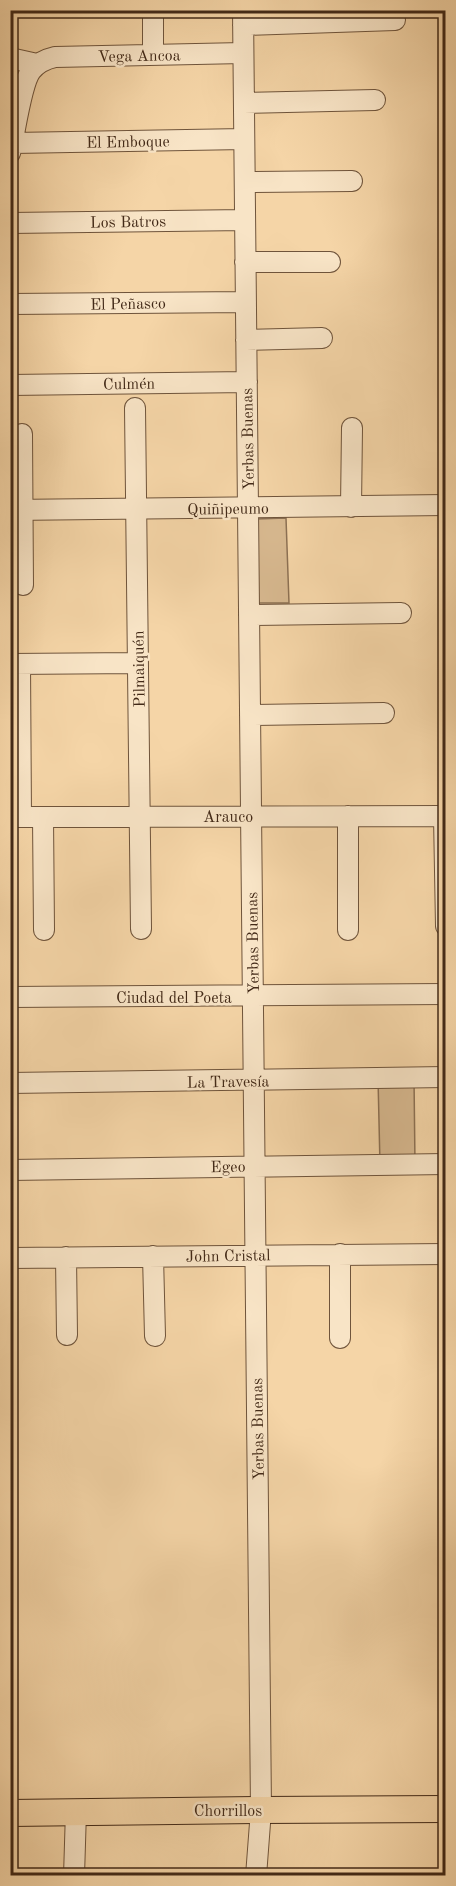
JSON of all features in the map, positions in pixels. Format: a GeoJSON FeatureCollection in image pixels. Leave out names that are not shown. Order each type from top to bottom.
{"type":"FeatureCollection","features":[{"type":"Feature","properties":{"kind":"main road","name":"Chorrillos"},"geometry":{"type":"LineString","coordinates":[[10,1813],[446,1809]]}},
{"type":"Feature","properties":{"kind":"street"},"geometry":{"type":"LineString","coordinates":[[153,10],[153,54]]}},
{"type":"Feature","properties":{"kind":"street"},"geometry":{"type":"LineString","coordinates":[[243,18],[395,20]]}},
{"type":"Feature","properties":{"kind":"street","name":"Yerbas Buenas"},"geometry":{"type":"LineString","coordinates":[[243,18],[261,1810],[256,1875]]}},
{"type":"Feature","properties":{"kind":"street","name":"Vega Ancoa"},"geometry":{"type":"LineString","coordinates":[[37,64],[55,57],[243,52]]}},
{"type":"Feature","properties":{"kind":"street"},"geometry":{"type":"LineString","coordinates":[[10,58],[37,64],[26,80],[12,148]]}},
{"type":"Feature","properties":{"kind":"street"},"geometry":{"type":"LineString","coordinates":[[244,103],[375,100]]}},
{"type":"Feature","properties":{"kind":"street","name":"El Emboque"},"geometry":{"type":"LineString","coordinates":[[12,148],[244,139]]}},
{"type":"Feature","properties":{"kind":"street"},"geometry":{"type":"LineString","coordinates":[[245,182],[352,181]]}},
{"type":"Feature","properties":{"kind":"street","name":"Los Batros"},"geometry":{"type":"LineString","coordinates":[[10,223],[245,220]]}},
{"type":"Feature","properties":{"kind":"street"},"geometry":{"type":"LineString","coordinates":[[245,262],[330,262]]}},
{"type":"Feature","properties":{"kind":"street","name":"El Peñasco"},"geometry":{"type":"LineString","coordinates":[[10,304],[246,302]]}},
{"type":"Feature","properties":{"kind":"street"},"geometry":{"type":"LineString","coordinates":[[246,340],[322,338]]}},
{"type":"Feature","properties":{"kind":"street","name":"Culmén"},"geometry":{"type":"LineString","coordinates":[[10,385],[247,381]]}},
{"type":"Feature","properties":{"kind":"street","name":"Pilmaiquén"},"geometry":{"type":"LineString","coordinates":[[135,408],[141,929]]}},
{"type":"Feature","properties":{"kind":"street"},"geometry":{"type":"LineString","coordinates":[[351,507],[352,428]]}},
{"type":"Feature","properties":{"kind":"street"},"geometry":{"type":"LineString","coordinates":[[22,434],[17,510],[23,585]]}},
{"type":"Feature","properties":{"kind":"street","name":"Quiñipeumo"},"geometry":{"type":"LineString","coordinates":[[17,510],[446,505]]}},
{"type":"Feature","properties":{"kind":"street"},"geometry":{"type":"LineString","coordinates":[[249,615],[401,613]]}},
{"type":"Feature","properties":{"kind":"street"},"geometry":{"type":"LineString","coordinates":[[16,817],[15,664],[138,663]]}},
{"type":"Feature","properties":{"kind":"street"},"geometry":{"type":"LineString","coordinates":[[250,715],[384,713]]}},
{"type":"Feature","properties":{"kind":"street"},"geometry":{"type":"LineString","coordinates":[[348,816],[348,930]]}},
{"type":"Feature","properties":{"kind":"street"},"geometry":{"type":"LineString","coordinates":[[445,816],[446,926]]}},
{"type":"Feature","properties":{"kind":"street","name":"Arauco"},"geometry":{"type":"LineString","coordinates":[[16,817],[445,816]]}},
{"type":"Feature","properties":{"kind":"street"},"geometry":{"type":"LineString","coordinates":[[43,817],[44,930]]}},
{"type":"Feature","properties":{"kind":"street","name":"Ciudad del Poeta"},"geometry":{"type":"LineString","coordinates":[[10,997],[446,994]]}},
{"type":"Feature","properties":{"kind":"street","name":"La Travesía"},"geometry":{"type":"LineString","coordinates":[[10,1083],[446,1077]]}},
{"type":"Feature","properties":{"kind":"street","name":"Egeo"},"geometry":{"type":"LineString","coordinates":[[10,1170],[446,1164]]}},
{"type":"Feature","properties":{"kind":"street"},"geometry":{"type":"LineString","coordinates":[[340,1254],[340,1338]]}},
{"type":"Feature","properties":{"kind":"street","name":"John Cristal"},"geometry":{"type":"LineString","coordinates":[[10,1258],[446,1254]]}},
{"type":"Feature","properties":{"kind":"street"},"geometry":{"type":"LineString","coordinates":[[153,1256],[155,1336]]}},
{"type":"Feature","properties":{"kind":"street"},"geometry":{"type":"LineString","coordinates":[[66,1257],[67,1335]]}},
{"type":"Feature","properties":{"kind":"street"},"geometry":{"type":"LineString","coordinates":[[74,1875],[76,1811]]}},
{"type":"Feature","properties":{"kind":"shaded area"},"geometry":{"type":"Polygon","coordinates":[[[286,518],[289,603],[258,603],[256,519],[286,518]]]}},
{"type":"Feature","properties":{"kind":"shaded area"},"geometry":{"type":"Polygon","coordinates":[[[378,1078],[414,1078],[415,1165],[380,1165],[378,1078]]]}}]}
